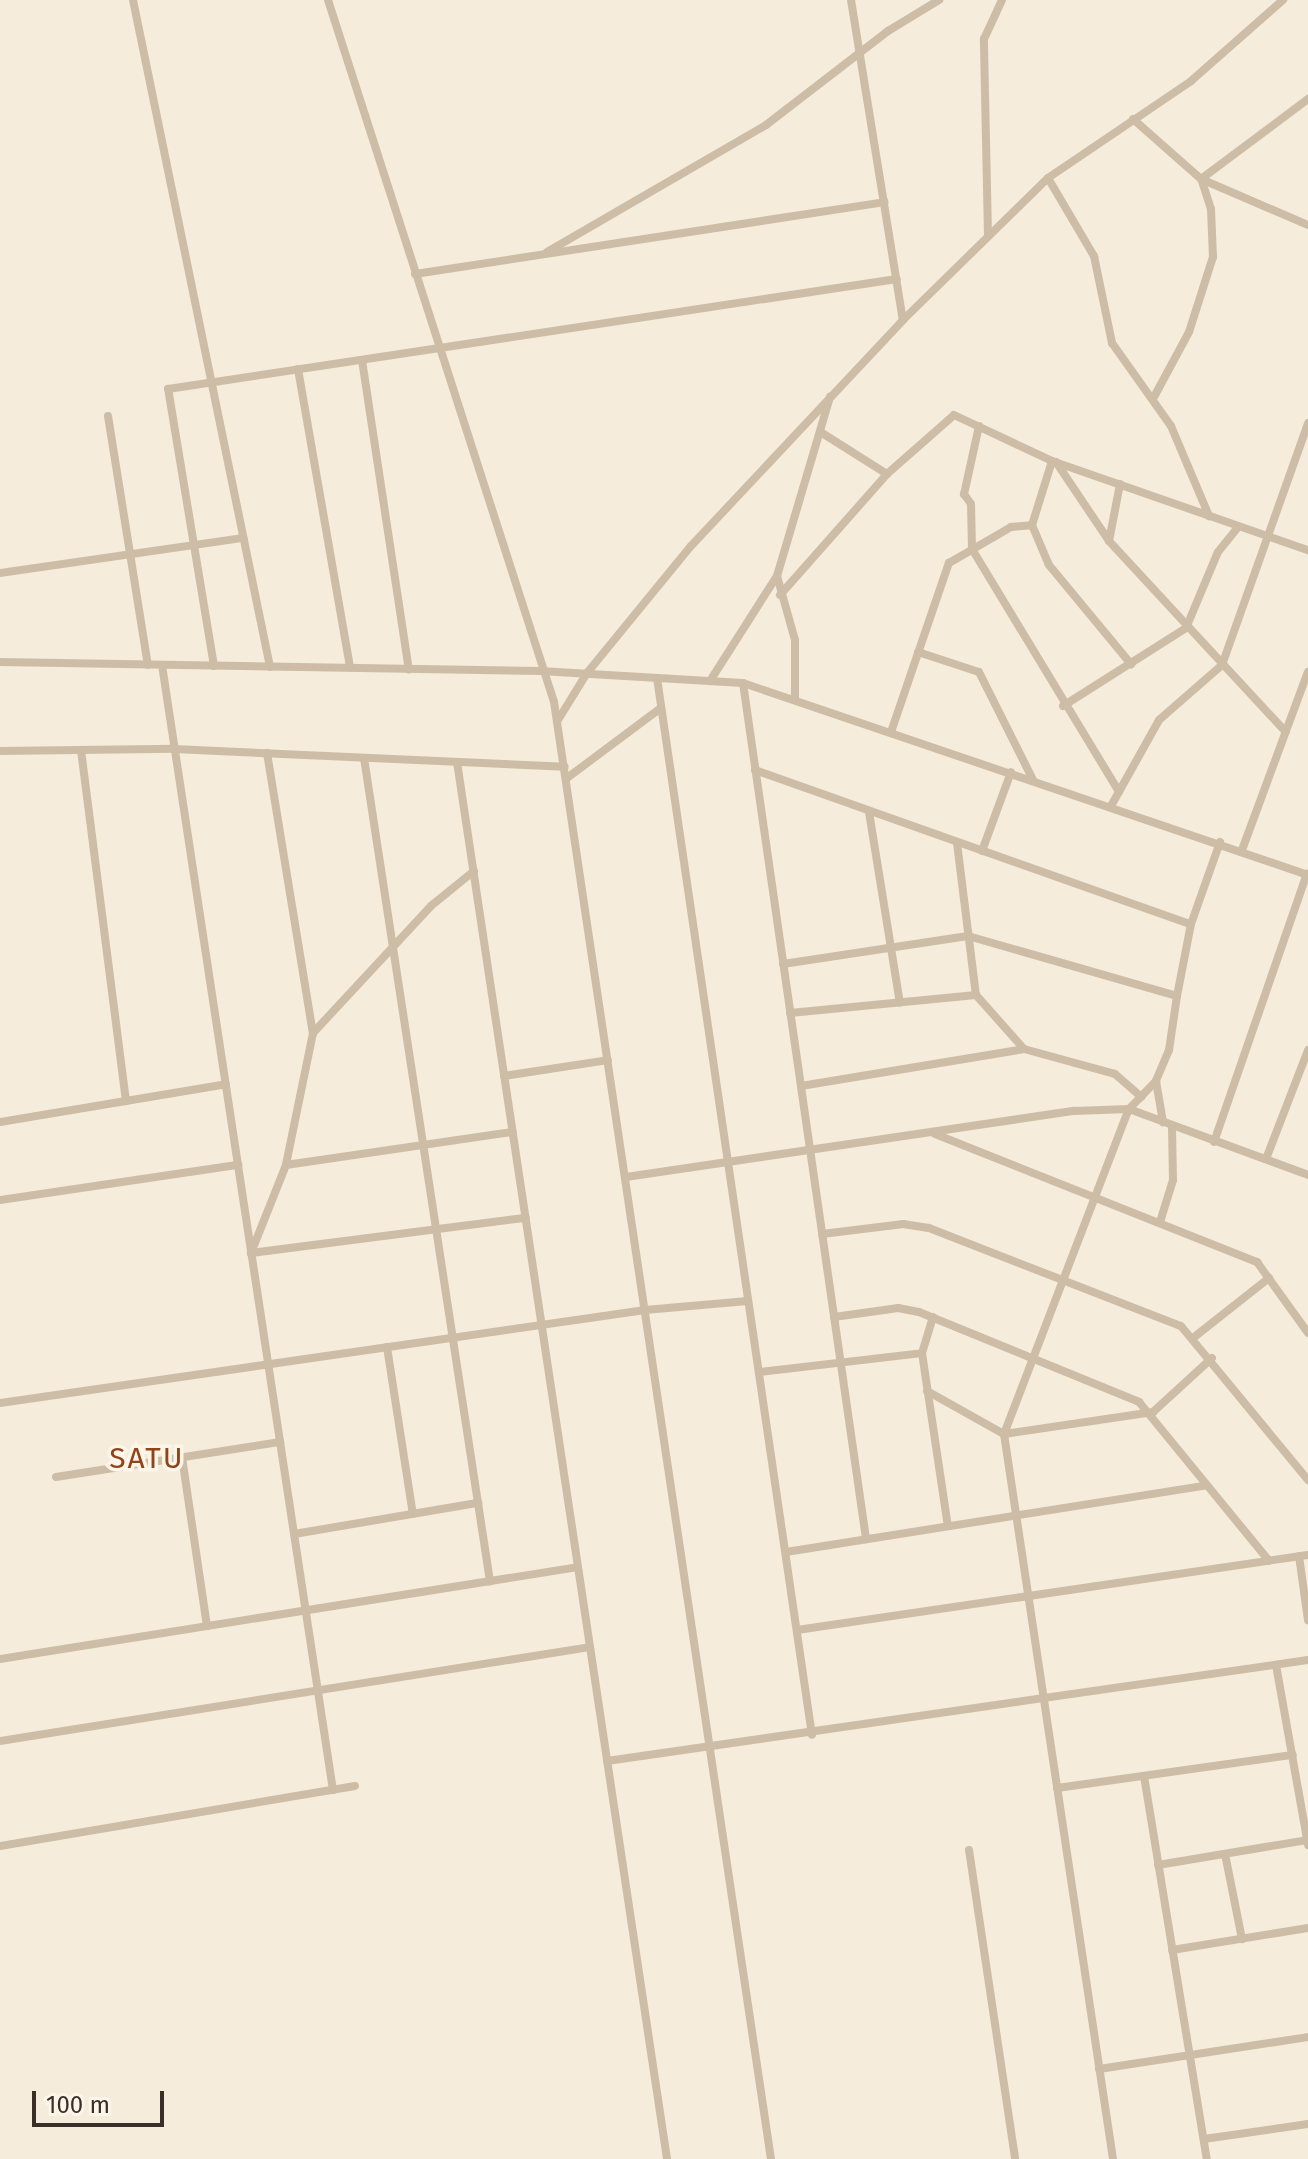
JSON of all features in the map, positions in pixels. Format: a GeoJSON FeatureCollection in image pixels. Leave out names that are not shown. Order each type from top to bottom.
{"type":"FeatureCollection","features":[{"type":"Feature","properties":{"kind":"street"},"geometry":{"type":"LineString","coordinates":[[133,0],[270,667]]}},
{"type":"Feature","properties":{"kind":"street"},"geometry":{"type":"LineString","coordinates":[[328,0],[558,721],[771,2159]]}},
{"type":"Feature","properties":{"kind":"street"},"geometry":{"type":"LineString","coordinates":[[851,0],[903,320]]}},
{"type":"Feature","properties":{"kind":"street"},"geometry":{"type":"LineString","coordinates":[[542,254],[766,125],[939,0]]}},
{"type":"Feature","properties":{"kind":"street"},"geometry":{"type":"LineString","coordinates":[[988,236],[984,39],[1002,0]]}},
{"type":"Feature","properties":{"kind":"street"},"geometry":{"type":"LineString","coordinates":[[558,721],[587,673],[696,540],[903,320],[1048,178],[1191,81],[1283,0]]}},
{"type":"Feature","properties":{"kind":"street"},"geometry":{"type":"LineString","coordinates":[[1201,179],[1308,99]]}},
{"type":"Feature","properties":{"kind":"street"},"geometry":{"type":"LineString","coordinates":[[1133,119],[1201,179],[1308,225]]}},
{"type":"Feature","properties":{"kind":"street"},"geometry":{"type":"LineString","coordinates":[[1048,178],[1094,256],[1112,343],[1154,397],[1209,516]]}},
{"type":"Feature","properties":{"kind":"street"},"geometry":{"type":"LineString","coordinates":[[1154,397],[1189,332],[1213,257],[1211,209],[1201,179]]}},
{"type":"Feature","properties":{"kind":"street"},"geometry":{"type":"LineString","coordinates":[[415,274],[885,202]]}},
{"type":"Feature","properties":{"kind":"street"},"geometry":{"type":"LineString","coordinates":[[214,666],[168,389],[897,279]]}},
{"type":"Feature","properties":{"kind":"street"},"geometry":{"type":"LineString","coordinates":[[362,360],[409,669]]}},
{"type":"Feature","properties":{"kind":"street"},"geometry":{"type":"LineString","coordinates":[[298,369],[350,668]]}},
{"type":"Feature","properties":{"kind":"street"},"geometry":{"type":"LineString","coordinates":[[710,681],[777,576],[822,433],[830,397]]}},
{"type":"Feature","properties":{"kind":"street"},"geometry":{"type":"LineString","coordinates":[[108,416],[148,665]]}},
{"type":"Feature","properties":{"kind":"street"},"geometry":{"type":"LineString","coordinates":[[780,595],[887,474],[946,417],[979,426],[1054,462],[1308,550]]}},
{"type":"Feature","properties":{"kind":"street"},"geometry":{"type":"LineString","coordinates":[[1111,806],[1159,720],[1222,665],[1308,423]]}},
{"type":"Feature","properties":{"kind":"street"},"geometry":{"type":"LineString","coordinates":[[979,426],[964,494],[971,504],[972,549],[1063,706],[1119,792]]}},
{"type":"Feature","properties":{"kind":"street"},"geometry":{"type":"LineString","coordinates":[[822,433],[887,474]]}},
{"type":"Feature","properties":{"kind":"street"},"geometry":{"type":"LineString","coordinates":[[1054,462],[1032,525],[1049,565],[1131,664]]}},
{"type":"Feature","properties":{"kind":"street"},"geometry":{"type":"LineString","coordinates":[[1054,462],[1109,541],[1186,628],[1286,732]]}},
{"type":"Feature","properties":{"kind":"street"},"geometry":{"type":"LineString","coordinates":[[1109,541],[1120,484]]}},
{"type":"Feature","properties":{"kind":"street"},"geometry":{"type":"LineString","coordinates":[[891,732],[949,563],[1011,527],[1032,525]]}},
{"type":"Feature","properties":{"kind":"street"},"geometry":{"type":"LineString","coordinates":[[1063,706],[1186,628],[1218,552],[1239,526]]}},
{"type":"Feature","properties":{"kind":"street"},"geometry":{"type":"LineString","coordinates":[[0,573],[243,538]]}},
{"type":"Feature","properties":{"kind":"street"},"geometry":{"type":"LineString","coordinates":[[777,576],[795,640],[795,696]]}},
{"type":"Feature","properties":{"kind":"street"},"geometry":{"type":"LineString","coordinates":[[918,652],[979,672],[1034,780]]}},
{"type":"Feature","properties":{"kind":"street"},"geometry":{"type":"LineString","coordinates":[[0,662],[540,671],[743,683],[795,696],[891,732],[1220,842],[1307,875],[1214,1142]]}},
{"type":"Feature","properties":{"kind":"street"},"geometry":{"type":"LineString","coordinates":[[162,665],[333,1790]]}},
{"type":"Feature","properties":{"kind":"street"},"geometry":{"type":"LineString","coordinates":[[1242,850],[1308,672]]}},
{"type":"Feature","properties":{"kind":"street"},"geometry":{"type":"LineString","coordinates":[[657,678],[812,1735]]}},
{"type":"Feature","properties":{"kind":"street"},"geometry":{"type":"LineString","coordinates":[[743,683],[866,1539]]}},
{"type":"Feature","properties":{"kind":"street"},"geometry":{"type":"LineString","coordinates":[[567,778],[661,708]]}},
{"type":"Feature","properties":{"kind":"street"},"geometry":{"type":"LineString","coordinates":[[0,751],[174,749],[565,767]]}},
{"type":"Feature","properties":{"kind":"street"},"geometry":{"type":"LineString","coordinates":[[81,750],[126,1101]]}},
{"type":"Feature","properties":{"kind":"street"},"geometry":{"type":"LineString","coordinates":[[251,1253],[286,1165],[313,1033],[267,753]]}},
{"type":"Feature","properties":{"kind":"street"},"geometry":{"type":"LineString","coordinates":[[364,758],[490,1581]]}},
{"type":"Feature","properties":{"kind":"street"},"geometry":{"type":"LineString","coordinates":[[457,762],[667,2159]]}},
{"type":"Feature","properties":{"kind":"street"},"geometry":{"type":"LineString","coordinates":[[755,770],[1191,924]]}},
{"type":"Feature","properties":{"kind":"street"},"geometry":{"type":"LineString","coordinates":[[982,851],[1011,772]]}},
{"type":"Feature","properties":{"kind":"street"},"geometry":{"type":"LineString","coordinates":[[869,812],[900,1003]]}},
{"type":"Feature","properties":{"kind":"street"},"geometry":{"type":"LineString","coordinates":[[1113,2159],[1004,1434],[1030,1357],[1129,1109],[1156,1081],[1169,1050],[1191,924],[1220,842]]}},
{"type":"Feature","properties":{"kind":"street"},"geometry":{"type":"LineString","coordinates":[[957,843],[976,995],[1024,1049]]}},
{"type":"Feature","properties":{"kind":"street"},"geometry":{"type":"LineString","coordinates":[[313,1033],[474,871]]}},
{"type":"Feature","properties":{"kind":"street"},"geometry":{"type":"LineString","coordinates":[[783,964],[968,936],[1177,996]]}},
{"type":"Feature","properties":{"kind":"street"},"geometry":{"type":"LineString","coordinates":[[790,1013],[976,995]]}},
{"type":"Feature","properties":{"kind":"street"},"geometry":{"type":"LineString","coordinates":[[801,1086],[1024,1049],[1115,1074],[1141,1097]]}},
{"type":"Feature","properties":{"kind":"street"},"geometry":{"type":"LineString","coordinates":[[1266,1159],[1308,1050]]}},
{"type":"Feature","properties":{"kind":"street"},"geometry":{"type":"LineString","coordinates":[[504,1076],[608,1060]]}},
{"type":"Feature","properties":{"kind":"street"},"geometry":{"type":"LineString","coordinates":[[1156,1081],[1167,1124],[1173,1180],[1160,1222]]}},
{"type":"Feature","properties":{"kind":"street"},"geometry":{"type":"LineString","coordinates":[[0,1122],[226,1084]]}},
{"type":"Feature","properties":{"kind":"street"},"geometry":{"type":"LineString","coordinates":[[626,1177],[1129,1109],[1308,1175]]}},
{"type":"Feature","properties":{"kind":"street"},"geometry":{"type":"LineString","coordinates":[[286,1165],[513,1132]]}},
{"type":"Feature","properties":{"kind":"street"},"geometry":{"type":"LineString","coordinates":[[935,1134],[1257,1262],[1308,1333]]}},
{"type":"Feature","properties":{"kind":"street"},"geometry":{"type":"LineString","coordinates":[[0,1200],[238,1165]]}},
{"type":"Feature","properties":{"kind":"street"},"geometry":{"type":"LineString","coordinates":[[251,1253],[526,1218]]}},
{"type":"Feature","properties":{"kind":"street"},"geometry":{"type":"LineString","coordinates":[[822,1234],[903,1224],[929,1228],[1060,1280],[1127,1300],[1193,1338],[1308,1480]]}},
{"type":"Feature","properties":{"kind":"street"},"geometry":{"type":"LineString","coordinates":[[1193,1338],[1269,1278]]}},
{"type":"Feature","properties":{"kind":"street"},"geometry":{"type":"LineString","coordinates":[[0,1403],[541,1324],[645,1310],[748,1301]]}},
{"type":"Feature","properties":{"kind":"street"},"geometry":{"type":"LineString","coordinates":[[834,1317],[898,1308],[933,1317],[1153,1412],[1269,1561]]}},
{"type":"Feature","properties":{"kind":"street"},"geometry":{"type":"LineString","coordinates":[[933,1317],[922,1353],[948,1526]]}},
{"type":"Feature","properties":{"kind":"street"},"geometry":{"type":"LineString","coordinates":[[387,1347],[413,1514]]}},
{"type":"Feature","properties":{"kind":"street"},"geometry":{"type":"LineString","coordinates":[[759,1372],[922,1353]]}},
{"type":"Feature","properties":{"kind":"street"},"geometry":{"type":"LineString","coordinates":[[927,1391],[1004,1434],[1153,1412],[1212,1358]]}},
{"type":"Feature","properties":{"kind":"street"},"geometry":{"type":"LineString","coordinates":[[56,1477],[280,1442]]}},
{"type":"Feature","properties":{"kind":"street"},"geometry":{"type":"LineString","coordinates":[[182,1457],[207,1626]]}},
{"type":"Feature","properties":{"kind":"street"},"geometry":{"type":"LineString","coordinates":[[786,1552],[1207,1485]]}},
{"type":"Feature","properties":{"kind":"street"},"geometry":{"type":"LineString","coordinates":[[294,1534],[478,1503]]}},
{"type":"Feature","properties":{"kind":"street"},"geometry":{"type":"LineString","coordinates":[[797,1630],[1304,1556],[1308,1620]]}},
{"type":"Feature","properties":{"kind":"street"},"geometry":{"type":"LineString","coordinates":[[0,1659],[578,1567]]}},
{"type":"Feature","properties":{"kind":"street"},"geometry":{"type":"LineString","coordinates":[[0,1741],[590,1647]]}},
{"type":"Feature","properties":{"kind":"street"},"geometry":{"type":"LineString","coordinates":[[607,1761],[812,1735],[1308,1660]]}},
{"type":"Feature","properties":{"kind":"street"},"geometry":{"type":"LineString","coordinates":[[1158,1865],[1308,1842],[1276,1665]]}},
{"type":"Feature","properties":{"kind":"street"},"geometry":{"type":"LineString","coordinates":[[1057,1788],[1293,1755]]}},
{"type":"Feature","properties":{"kind":"street"},"geometry":{"type":"LineString","coordinates":[[1144,1776],[1172,1950],[1193,2054],[1207,2159]]}},
{"type":"Feature","properties":{"kind":"street"},"geometry":{"type":"LineString","coordinates":[[0,1846],[355,1786]]}},
{"type":"Feature","properties":{"kind":"street"},"geometry":{"type":"LineString","coordinates":[[969,1850],[1015,2159]]}},
{"type":"Feature","properties":{"kind":"street"},"geometry":{"type":"LineString","coordinates":[[1225,1854],[1242,1939]]}},
{"type":"Feature","properties":{"kind":"street"},"geometry":{"type":"LineString","coordinates":[[1172,1950],[1308,1928]]}},
{"type":"Feature","properties":{"kind":"street"},"geometry":{"type":"LineString","coordinates":[[1099,2069],[1308,2037]]}},
{"type":"Feature","properties":{"kind":"street"},"geometry":{"type":"LineString","coordinates":[[1204,2139],[1308,2124]]}},
{"type":"Feature","properties":{"kind":"district","name":"SATU"},"geometry":{"type":"Point","coordinates":[147,1458]}}]}
